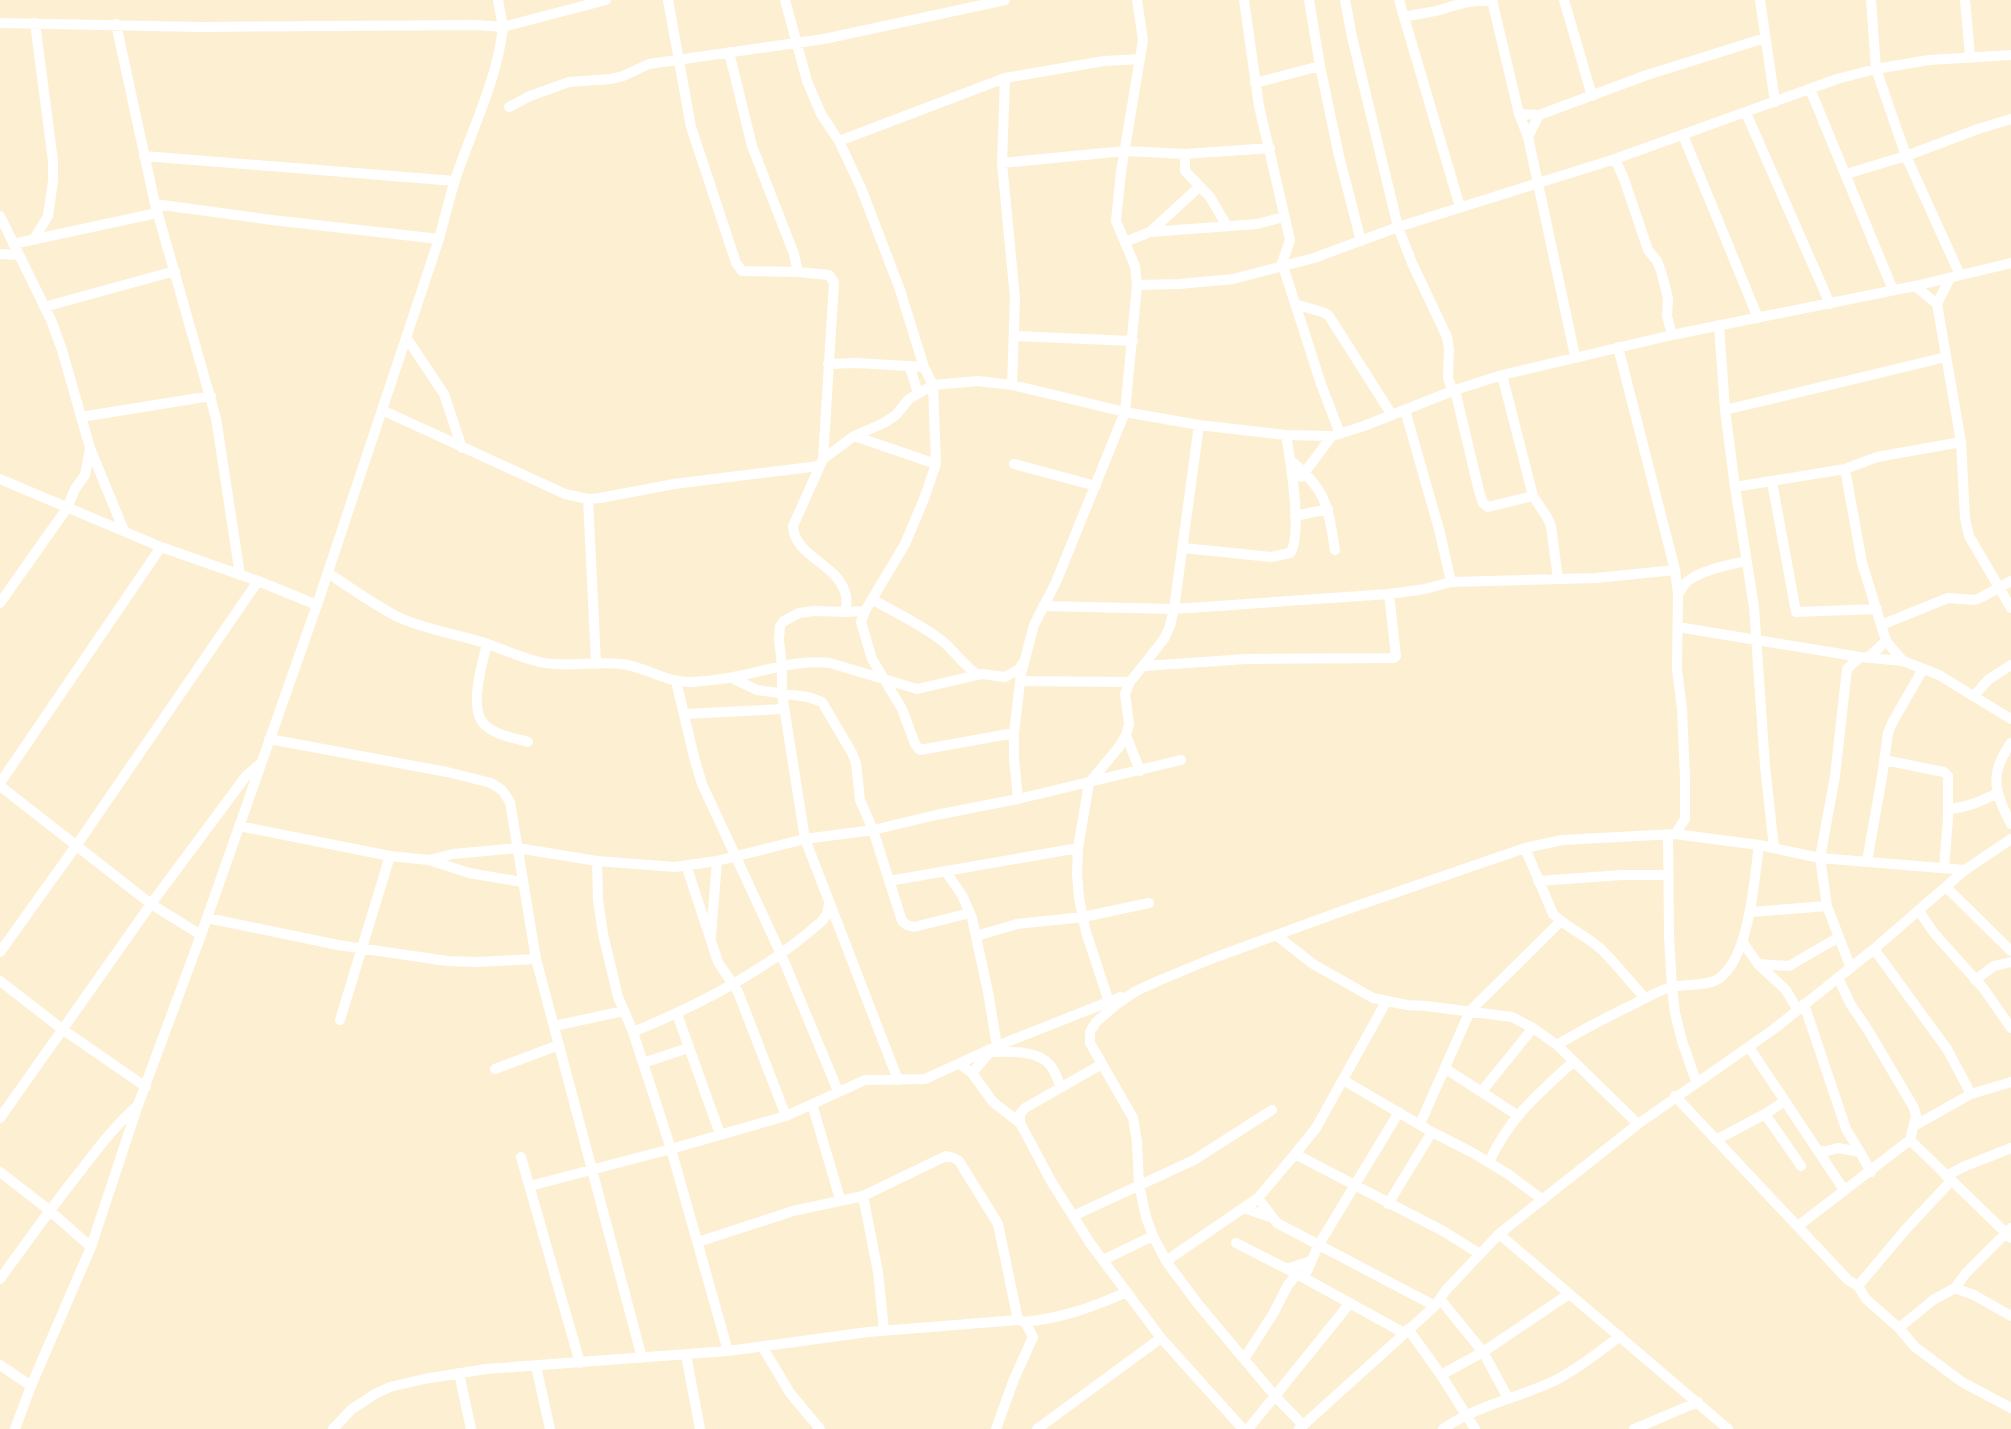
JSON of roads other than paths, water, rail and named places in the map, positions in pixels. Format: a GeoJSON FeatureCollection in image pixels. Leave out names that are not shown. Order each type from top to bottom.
{"type":"FeatureCollection","features":[{"type":"Feature","properties":{"kind":"street"},"geometry":{"type":"LineString","coordinates":[[15,1429],[31,1386],[91,1248],[138,1105],[240,826],[328,573],[439,239],[455,180],[491,84],[501,50],[503,27],[498,0]]}},
{"type":"Feature","properties":{"kind":"street"},"geometry":{"type":"LineString","coordinates":[[0,23],[201,27],[466,25],[503,27],[606,0]]}},
{"type":"Feature","properties":{"kind":"street"},"geometry":{"type":"LineString","coordinates":[[668,0],[680,61],[682,86],[691,126],[736,263],[742,271],[798,272],[829,275],[834,282],[821,462],[810,492],[793,526],[793,533],[800,545],[837,577],[847,597],[846,612]]}},
{"type":"Feature","properties":{"kind":"street"},"geometry":{"type":"LineString","coordinates":[[785,0],[805,74],[821,114],[839,141],[861,188],[899,287],[924,368],[933,385],[936,464],[905,544],[873,600],[865,610],[861,622],[862,632],[872,660],[902,709],[915,744],[920,750],[1014,733]]}},
{"type":"Feature","properties":{"kind":"street"},"geometry":{"type":"LineString","coordinates":[[509,107],[530,96],[569,82],[611,79],[623,76],[648,64],[796,44],[1005,0]]}},
{"type":"Feature","properties":{"kind":"street"},"geometry":{"type":"LineString","coordinates":[[1018,799],[1014,758],[1014,733],[1020,681],[1034,625],[1042,606],[1056,582],[1125,412],[1137,285],[1135,266],[1116,221],[1143,40],[1137,0]]}},
{"type":"Feature","properties":{"kind":"street"},"geometry":{"type":"LineString","coordinates":[[1244,0],[1259,106],[1290,240],[1282,263],[1336,435]]}},
{"type":"Feature","properties":{"kind":"street"},"geometry":{"type":"LineString","coordinates":[[1309,0],[1320,66],[1339,156],[1362,241]]}},
{"type":"Feature","properties":{"kind":"street"},"geometry":{"type":"LineString","coordinates":[[1345,0],[1354,46],[1398,227],[1412,263],[1446,337],[1449,383],[1455,390],[1479,491],[1485,506],[1488,507],[1533,496]]}},
{"type":"Feature","properties":{"kind":"street"},"geometry":{"type":"LineString","coordinates":[[1399,0],[1460,207]]}},
{"type":"Feature","properties":{"kind":"street"},"geometry":{"type":"LineString","coordinates":[[1564,0],[1592,96]]}},
{"type":"Feature","properties":{"kind":"street"},"geometry":{"type":"LineString","coordinates":[[1760,0],[1775,102]]}},
{"type":"Feature","properties":{"kind":"street"},"geometry":{"type":"LineString","coordinates":[[1871,0],[1876,69],[1906,156],[1955,277]]}},
{"type":"Feature","properties":{"kind":"street"},"geometry":{"type":"LineString","coordinates":[[1965,0],[1970,56]]}},
{"type":"Feature","properties":{"kind":"street"},"geometry":{"type":"LineString","coordinates":[[1404,17],[1473,1],[1492,1],[1519,114],[1528,137],[1575,356]]}},
{"type":"Feature","properties":{"kind":"street"},"geometry":{"type":"LineString","coordinates":[[34,239],[48,216],[53,180],[53,161],[35,23]]}},
{"type":"Feature","properties":{"kind":"street"},"geometry":{"type":"LineString","coordinates":[[116,24],[156,209],[210,396],[240,575]]}},
{"type":"Feature","properties":{"kind":"street"},"geometry":{"type":"LineString","coordinates":[[1519,114],[1539,115],[1646,75],[1765,38]]}},
{"type":"Feature","properties":{"kind":"street"},"geometry":{"type":"LineString","coordinates":[[729,52],[752,146],[794,254],[798,272]]}},
{"type":"Feature","properties":{"kind":"street"},"geometry":{"type":"LineString","coordinates":[[1137,285],[1179,284],[1233,279],[1314,258],[1398,227],[1614,159],[1837,79],[1876,69],[1929,60],[1970,56],[2011,56]]}},
{"type":"Feature","properties":{"kind":"street"},"geometry":{"type":"LineString","coordinates":[[839,141],[1005,78],[1104,61],[1140,59]]}},
{"type":"Feature","properties":{"kind":"street"},"geometry":{"type":"LineString","coordinates":[[1255,82],[1320,66]]}},
{"type":"Feature","properties":{"kind":"street"},"geometry":{"type":"LineString","coordinates":[[1005,78],[1002,163],[1015,298],[1012,385]]}},
{"type":"Feature","properties":{"kind":"street"},"geometry":{"type":"LineString","coordinates":[[1810,89],[1893,290]]}},
{"type":"Feature","properties":{"kind":"street"},"geometry":{"type":"LineString","coordinates":[[1746,113],[1830,304]]}},
{"type":"Feature","properties":{"kind":"street"},"geometry":{"type":"LineString","coordinates":[[1528,137],[1539,115]]}},
{"type":"Feature","properties":{"kind":"street"},"geometry":{"type":"LineString","coordinates":[[1846,174],[1906,156],[1978,129],[2011,119]]}},
{"type":"Feature","properties":{"kind":"street"},"geometry":{"type":"LineString","coordinates":[[1683,135],[1758,318]]}},
{"type":"Feature","properties":{"kind":"street"},"geometry":{"type":"LineString","coordinates":[[1002,163],[1125,151],[1185,154],[1270,148]]}},
{"type":"Feature","properties":{"kind":"street"},"geometry":{"type":"LineString","coordinates":[[1185,154],[1185,171],[1198,187],[1210,197],[1227,226]]}},
{"type":"Feature","properties":{"kind":"street"},"geometry":{"type":"LineString","coordinates":[[144,156],[455,180]]}},
{"type":"Feature","properties":{"kind":"street"},"geometry":{"type":"LineString","coordinates":[[1614,159],[1624,179],[1648,250],[1657,261],[1661,271],[1668,298],[1667,316],[1672,335]]}},
{"type":"Feature","properties":{"kind":"street"},"geometry":{"type":"LineString","coordinates":[[1150,232],[1198,187]]}},
{"type":"Feature","properties":{"kind":"street"},"geometry":{"type":"LineString","coordinates":[[13,244],[156,209],[439,239]]}},
{"type":"Feature","properties":{"kind":"street"},"geometry":{"type":"LineString","coordinates":[[0,216],[44,307],[62,350],[90,448],[124,531]]}},
{"type":"Feature","properties":{"kind":"street"},"geometry":{"type":"LineString","coordinates":[[1125,242],[1150,232],[1257,224],[1284,218]]}},
{"type":"Feature","properties":{"kind":"street"},"geometry":{"type":"LineString","coordinates":[[0,254],[19,255]]}},
{"type":"Feature","properties":{"kind":"street"},"geometry":{"type":"LineString","coordinates":[[382,410],[565,494],[588,499],[821,462],[854,436],[896,415],[908,399],[933,385],[954,381],[978,381],[1012,385],[1125,412],[1199,425],[1286,435],[1336,435],[1455,390],[1502,375],[1575,356],[1915,286],[2011,263]]}},
{"type":"Feature","properties":{"kind":"street"},"geometry":{"type":"LineString","coordinates":[[44,307],[175,271]]}},
{"type":"Feature","properties":{"kind":"street"},"geometry":{"type":"LineString","coordinates":[[1937,304],[1955,277]]}},
{"type":"Feature","properties":{"kind":"street"},"geometry":{"type":"LineString","coordinates":[[1915,286],[1937,304],[1961,442],[1965,518],[1969,536],[2011,608]]}},
{"type":"Feature","properties":{"kind":"street"},"geometry":{"type":"LineString","coordinates":[[1295,304],[1329,316],[1392,415]]}},
{"type":"Feature","properties":{"kind":"street"},"geometry":{"type":"LineString","coordinates":[[1719,325],[1735,487],[1754,607],[1765,766],[1774,848]]}},
{"type":"Feature","properties":{"kind":"street"},"geometry":{"type":"LineString","coordinates":[[1014,336],[1133,341]]}},
{"type":"Feature","properties":{"kind":"street"},"geometry":{"type":"LineString","coordinates":[[406,337],[444,394],[462,448]]}},
{"type":"Feature","properties":{"kind":"street"},"geometry":{"type":"LineString","coordinates":[[1618,347],[1675,570],[1678,594],[1677,669],[1682,709],[1685,819],[1672,834],[1668,875],[1672,987],[1675,1013],[1682,1041],[1696,1081]]}},
{"type":"Feature","properties":{"kind":"street"},"geometry":{"type":"LineString","coordinates":[[1726,410],[1946,357]]}},
{"type":"Feature","properties":{"kind":"street"},"geometry":{"type":"LineString","coordinates":[[828,364],[924,368]]}},
{"type":"Feature","properties":{"kind":"street"},"geometry":{"type":"LineString","coordinates":[[910,368],[918,393]]}},
{"type":"Feature","properties":{"kind":"street"},"geometry":{"type":"LineString","coordinates":[[1502,375],[1533,496],[1548,517],[1551,526],[1558,579]]}},
{"type":"Feature","properties":{"kind":"street"},"geometry":{"type":"LineString","coordinates":[[81,417],[210,396]]}},
{"type":"Feature","properties":{"kind":"street"},"geometry":{"type":"LineString","coordinates":[[1405,410],[1440,533],[1450,582]]}},
{"type":"Feature","properties":{"kind":"street"},"geometry":{"type":"LineString","coordinates":[[1109,1002],[1083,917],[1077,874],[1078,848],[1089,783],[1119,747],[1126,735],[1129,724],[1125,694],[1130,682],[1145,666],[1164,639],[1170,626],[1183,548],[1199,425]]}},
{"type":"Feature","properties":{"kind":"street"},"geometry":{"type":"LineString","coordinates":[[1183,548],[1272,557],[1290,553],[1294,547],[1297,532],[1291,461],[1286,435]]}},
{"type":"Feature","properties":{"kind":"street"},"geometry":{"type":"LineString","coordinates":[[1293,490],[1304,472],[1336,435]]}},
{"type":"Feature","properties":{"kind":"street"},"geometry":{"type":"LineString","coordinates":[[854,436],[936,464]]}},
{"type":"Feature","properties":{"kind":"street"},"geometry":{"type":"LineString","coordinates":[[1735,487],[1845,468],[1877,457],[1961,442]]}},
{"type":"Feature","properties":{"kind":"street"},"geometry":{"type":"LineString","coordinates":[[0,603],[67,508],[75,488],[85,475],[90,448]]}},
{"type":"Feature","properties":{"kind":"street"},"geometry":{"type":"LineString","coordinates":[[1291,461],[1304,472],[1322,493],[1328,509],[1335,550]]}},
{"type":"Feature","properties":{"kind":"street"},"geometry":{"type":"LineString","coordinates":[[1014,464],[1096,486]]}},
{"type":"Feature","properties":{"kind":"street"},"geometry":{"type":"LineString","coordinates":[[1845,468],[1858,547],[1886,641],[1903,661]]}},
{"type":"Feature","properties":{"kind":"street"},"geometry":{"type":"LineString","coordinates":[[0,479],[161,547],[317,605]]}},
{"type":"Feature","properties":{"kind":"street"},"geometry":{"type":"LineString","coordinates":[[1772,482],[1796,612],[1877,609]]}},
{"type":"Feature","properties":{"kind":"street"},"geometry":{"type":"LineString","coordinates":[[588,499],[596,663]]}},
{"type":"Feature","properties":{"kind":"street"},"geometry":{"type":"LineString","coordinates":[[1295,516],[1328,509]]}},
{"type":"Feature","properties":{"kind":"street"},"geometry":{"type":"LineString","coordinates":[[161,547],[0,784],[151,904],[201,935]]}},
{"type":"Feature","properties":{"kind":"street"},"geometry":{"type":"LineString","coordinates":[[1678,594],[1687,581],[1695,577],[1718,568],[1746,561]]}},
{"type":"Feature","properties":{"kind":"street"},"geometry":{"type":"LineString","coordinates":[[1042,606],[1174,609],[1390,594],[1425,589],[1450,582],[1596,578],[1675,570]]}},
{"type":"Feature","properties":{"kind":"street"},"geometry":{"type":"LineString","coordinates":[[328,573],[399,617],[426,628],[455,633],[536,662],[554,664],[607,662],[634,667],[676,681],[691,682],[732,678],[782,666],[820,661],[916,688],[978,674],[1004,676],[1019,669],[1025,660]]}},
{"type":"Feature","properties":{"kind":"street"},"geometry":{"type":"LineString","coordinates":[[1882,625],[1948,598],[1975,600],[2011,581]]}},
{"type":"Feature","properties":{"kind":"street"},"geometry":{"type":"LineString","coordinates":[[0,952],[76,846],[258,582]]}},
{"type":"Feature","properties":{"kind":"street"},"geometry":{"type":"LineString","coordinates":[[1145,666],[1246,659],[1394,658],[1396,656],[1390,594]]}},
{"type":"Feature","properties":{"kind":"street"},"geometry":{"type":"LineString","coordinates":[[873,600],[920,626],[940,640],[967,667],[978,674]]}},
{"type":"Feature","properties":{"kind":"street"},"geometry":{"type":"LineString","coordinates":[[865,610],[846,612],[814,611],[799,613],[784,620],[780,626],[779,640],[782,666],[782,694],[805,839],[898,1080]]}},
{"type":"Feature","properties":{"kind":"street"},"geometry":{"type":"LineString","coordinates":[[1678,627],[1864,657],[1903,661],[1939,675],[2011,719]]}},
{"type":"Feature","properties":{"kind":"street"},"geometry":{"type":"LineString","coordinates":[[1850,966],[1827,906],[1820,858],[1835,776],[1846,669],[1886,641]]}},
{"type":"Feature","properties":{"kind":"street"},"geometry":{"type":"LineString","coordinates":[[487,644],[479,676],[476,709],[478,716],[485,726],[494,732],[528,742]]}},
{"type":"Feature","properties":{"kind":"street"},"geometry":{"type":"LineString","coordinates":[[1974,696],[1988,680],[2011,665]]}},
{"type":"Feature","properties":{"kind":"street"},"geometry":{"type":"LineString","coordinates":[[1867,861],[1888,733],[1923,668]]}},
{"type":"Feature","properties":{"kind":"street"},"geometry":{"type":"LineString","coordinates":[[732,678],[757,690],[808,697],[822,702],[856,763],[860,800],[873,830],[902,921],[914,927],[970,913]]}},
{"type":"Feature","properties":{"kind":"street"},"geometry":{"type":"LineString","coordinates":[[676,681],[702,784],[782,954],[838,1092]]}},
{"type":"Feature","properties":{"kind":"street"},"geometry":{"type":"LineString","coordinates":[[1020,681],[1130,682]]}},
{"type":"Feature","properties":{"kind":"street"},"geometry":{"type":"LineString","coordinates":[[684,714],[784,709]]}},
{"type":"Feature","properties":{"kind":"street"},"geometry":{"type":"LineString","coordinates":[[1126,735],[1140,770]]}},
{"type":"Feature","properties":{"kind":"street"},"geometry":{"type":"LineString","coordinates":[[270,739],[447,772],[491,783],[502,790],[510,802],[536,959],[642,1358]]}},
{"type":"Feature","properties":{"kind":"street"},"geometry":{"type":"LineString","coordinates":[[2011,743],[1998,765],[1996,775],[1998,793],[2011,824]]}},
{"type":"Feature","properties":{"kind":"street"},"geometry":{"type":"LineString","coordinates":[[429,860],[453,854],[517,848],[597,861],[675,867],[717,862],[805,839],[873,830],[1089,783],[1181,760]]}},
{"type":"Feature","properties":{"kind":"street"},"geometry":{"type":"LineString","coordinates":[[1884,760],[1944,772],[1948,776],[1944,868]]}},
{"type":"Feature","properties":{"kind":"street"},"geometry":{"type":"LineString","coordinates":[[0,1118],[151,904],[246,776],[262,762]]}},
{"type":"Feature","properties":{"kind":"street"},"geometry":{"type":"LineString","coordinates":[[1948,809],[1977,804],[1998,793]]}},
{"type":"Feature","properties":{"kind":"street"},"geometry":{"type":"LineString","coordinates":[[240,826],[390,856],[429,860],[469,874],[522,882]]}},
{"type":"Feature","properties":{"kind":"street"},"geometry":{"type":"LineString","coordinates":[[530,1186],[786,1116],[865,1080],[925,1079],[1211,959],[1525,848],[1562,840],[1672,834],[1759,845],[1820,858],[1965,870]]}},
{"type":"Feature","properties":{"kind":"street"},"geometry":{"type":"LineString","coordinates":[[1136,991],[1096,1022],[1090,1032],[1090,1043],[1126,1104],[1136,1126],[1139,1186],[1146,1217],[1153,1236],[1166,1261],[1198,1304],[1301,1427],[1437,1302],[1499,1234],[1675,1096],[1774,1029],[1838,978],[1850,966],[1874,949],[1965,870],[2011,839]]}},
{"type":"Feature","properties":{"kind":"street"},"geometry":{"type":"LineString","coordinates":[[1557,1045],[1586,1027],[1645,998],[1672,987],[1707,983],[1723,976],[1734,960],[1751,912],[1759,845]]}},
{"type":"Feature","properties":{"kind":"street"},"geometry":{"type":"LineString","coordinates":[[888,881],[1078,848]]}},
{"type":"Feature","properties":{"kind":"street"},"geometry":{"type":"LineString","coordinates":[[1525,848],[1553,914],[1560,922],[1584,935],[1603,950],[1645,998]]}},
{"type":"Feature","properties":{"kind":"street"},"geometry":{"type":"LineString","coordinates":[[340,1020],[390,856]]}},
{"type":"Feature","properties":{"kind":"street"},"geometry":{"type":"LineString","coordinates":[[597,861],[598,900],[603,934],[618,997],[633,1032],[671,1149],[728,1352]]}},
{"type":"Feature","properties":{"kind":"street"},"geometry":{"type":"LineString","coordinates":[[710,940],[717,862]]}},
{"type":"Feature","properties":{"kind":"street"},"geometry":{"type":"LineString","coordinates":[[686,865],[718,962],[738,992],[786,1116]]}},
{"type":"Feature","properties":{"kind":"street"},"geometry":{"type":"LineString","coordinates":[[946,872],[962,895],[970,913],[988,992],[991,1050],[972,1074]]}},
{"type":"Feature","properties":{"kind":"street"},"geometry":{"type":"LineString","coordinates":[[1538,881],[1622,874],[1668,875]]}},
{"type":"Feature","properties":{"kind":"street"},"geometry":{"type":"LineString","coordinates":[[1946,887],[2011,951]]}},
{"type":"Feature","properties":{"kind":"street"},"geometry":{"type":"LineString","coordinates":[[976,936],[1017,924],[1083,917],[1149,903]]}},
{"type":"Feature","properties":{"kind":"street"},"geometry":{"type":"LineString","coordinates":[[633,1032],[677,1014],[782,954],[822,921],[827,914],[830,904]]}},
{"type":"Feature","properties":{"kind":"street"},"geometry":{"type":"LineString","coordinates":[[1751,912],[1827,906]]}},
{"type":"Feature","properties":{"kind":"street"},"geometry":{"type":"LineString","coordinates":[[1919,911],[1934,933],[1984,989],[2011,1028]]}},
{"type":"Feature","properties":{"kind":"street"},"geometry":{"type":"LineString","coordinates":[[207,918],[363,948],[447,961],[478,962],[536,959]]}},
{"type":"Feature","properties":{"kind":"street"},"geometry":{"type":"LineString","coordinates":[[1420,1124],[1446,1069],[1470,1011],[1560,922]]}},
{"type":"Feature","properties":{"kind":"street"},"geometry":{"type":"LineString","coordinates":[[1276,935],[1313,964],[1373,998],[1386,1002],[1512,1017],[1533,1028],[1557,1045],[1638,1124]]}},
{"type":"Feature","properties":{"kind":"street"},"geometry":{"type":"LineString","coordinates":[[1758,964],[1790,966],[1839,937]]}},
{"type":"Feature","properties":{"kind":"street"},"geometry":{"type":"LineString","coordinates":[[1742,941],[1758,964],[1786,990],[1800,1007],[1846,1129],[1871,1172]]}},
{"type":"Feature","properties":{"kind":"street"},"geometry":{"type":"LineString","coordinates":[[1874,949],[1947,1049],[1972,1094]]}},
{"type":"Feature","properties":{"kind":"street"},"geometry":{"type":"LineString","coordinates":[[1975,980],[1994,966],[2011,962]]}},
{"type":"Feature","properties":{"kind":"street"},"geometry":{"type":"LineString","coordinates":[[1798,1226],[1844,1190],[1871,1172],[1910,1140],[1916,1116],[1914,1108],[1873,1038],[1851,1005],[1838,978]]}},
{"type":"Feature","properties":{"kind":"street"},"geometry":{"type":"LineString","coordinates":[[0,981],[62,1029],[146,1087]]}},
{"type":"Feature","properties":{"kind":"street"},"geometry":{"type":"LineString","coordinates":[[1166,1261],[1258,1198],[1316,1128],[1386,1002]]}},
{"type":"Feature","properties":{"kind":"street"},"geometry":{"type":"LineString","coordinates":[[554,1026],[624,1011]]}},
{"type":"Feature","properties":{"kind":"street"},"geometry":{"type":"LineString","coordinates":[[677,1014],[720,1134]]}},
{"type":"Feature","properties":{"kind":"street"},"geometry":{"type":"LineString","coordinates":[[1482,1091],[1533,1028]]}},
{"type":"Feature","properties":{"kind":"street"},"geometry":{"type":"LineString","coordinates":[[494,1069],[559,1045]]}},
{"type":"Feature","properties":{"kind":"street"},"geometry":{"type":"LineString","coordinates":[[1749,1047],[1844,1190]]}},
{"type":"Feature","properties":{"kind":"street"},"geometry":{"type":"LineString","coordinates":[[643,1063],[688,1048]]}},
{"type":"Feature","properties":{"kind":"street"},"geometry":{"type":"LineString","coordinates":[[991,1050],[1039,1058],[1050,1065],[1061,1087]]}},
{"type":"Feature","properties":{"kind":"street"},"geometry":{"type":"LineString","coordinates":[[1489,1162],[1505,1131],[1517,1114],[1573,1062]]}},
{"type":"Feature","properties":{"kind":"street"},"geometry":{"type":"LineString","coordinates":[[960,1064],[972,1074],[993,1102],[1020,1123],[1051,1181],[1103,1260],[1161,1338],[1243,1429]]}},
{"type":"Feature","properties":{"kind":"street"},"geometry":{"type":"LineString","coordinates":[[1020,1123],[1020,1114],[1026,1108],[1102,1064]]}},
{"type":"Feature","properties":{"kind":"street"},"geometry":{"type":"LineString","coordinates":[[1446,1069],[1517,1114]]}},
{"type":"Feature","properties":{"kind":"street"},"geometry":{"type":"LineString","coordinates":[[1343,1080],[1432,1132],[1489,1162],[1544,1200]]}},
{"type":"Feature","properties":{"kind":"street"},"geometry":{"type":"LineString","coordinates":[[1914,1126],[1972,1094],[2011,1082]]}},
{"type":"Feature","properties":{"kind":"street"},"geometry":{"type":"LineString","coordinates":[[1675,1096],[1848,1280],[1858,1286],[1866,1299],[1899,1328],[1915,1347],[1962,1382],[2011,1408]]}},
{"type":"Feature","properties":{"kind":"street"},"geometry":{"type":"LineString","coordinates":[[1716,1140],[1785,1101]]}},
{"type":"Feature","properties":{"kind":"street"},"geometry":{"type":"LineString","coordinates":[[812,1104],[840,1199]]}},
{"type":"Feature","properties":{"kind":"street"},"geometry":{"type":"LineString","coordinates":[[0,1279],[49,1210],[112,1131],[138,1105]]}},
{"type":"Feature","properties":{"kind":"street"},"geometry":{"type":"LineString","coordinates":[[1073,1216],[1194,1160],[1272,1110]]}},
{"type":"Feature","properties":{"kind":"street"},"geometry":{"type":"LineString","coordinates":[[1244,1359],[1273,1314],[1293,1272],[1311,1261],[1318,1246],[1399,1112]]}},
{"type":"Feature","properties":{"kind":"street"},"geometry":{"type":"LineString","coordinates":[[1765,1114],[1801,1166]]}},
{"type":"Feature","properties":{"kind":"street"},"geometry":{"type":"LineString","coordinates":[[1388,1204],[1432,1132]]}},
{"type":"Feature","properties":{"kind":"street"},"geometry":{"type":"LineString","coordinates":[[1899,1328],[1933,1300],[1954,1288],[1966,1274],[2009,1234],[1910,1140]]}},
{"type":"Feature","properties":{"kind":"street"},"geometry":{"type":"LineString","coordinates":[[1818,1150],[1827,1151],[1838,1148],[1860,1152]]}},
{"type":"Feature","properties":{"kind":"street"},"geometry":{"type":"LineString","coordinates":[[1858,1286],[1949,1179],[1963,1167],[2011,1148]]}},
{"type":"Feature","properties":{"kind":"street"},"geometry":{"type":"LineString","coordinates":[[1295,1154],[1443,1231],[1480,1254]]}},
{"type":"Feature","properties":{"kind":"street"},"geometry":{"type":"LineString","coordinates":[[698,1242],[793,1211],[840,1199],[863,1196],[946,1156],[959,1161],[998,1224],[1014,1306],[1033,1337],[1014,1379],[996,1429]]}},
{"type":"Feature","properties":{"kind":"street"},"geometry":{"type":"LineString","coordinates":[[521,1157],[580,1363]]}},
{"type":"Feature","properties":{"kind":"street"},"geometry":{"type":"LineString","coordinates":[[0,1172],[49,1210],[91,1248]]}},
{"type":"Feature","properties":{"kind":"street"},"geometry":{"type":"LineString","coordinates":[[863,1196],[878,1272],[884,1330]]}},
{"type":"Feature","properties":{"kind":"street"},"geometry":{"type":"LineString","coordinates":[[1258,1198],[1277,1223],[1318,1246],[1437,1302],[1483,1352],[1508,1398]]}},
{"type":"Feature","properties":{"kind":"street"},"geometry":{"type":"LineString","coordinates":[[1244,1208],[1270,1216]]}},
{"type":"Feature","properties":{"kind":"street"},"geometry":{"type":"LineString","coordinates":[[1499,1234],[1728,1429]]}},
{"type":"Feature","properties":{"kind":"street"},"geometry":{"type":"LineString","coordinates":[[1103,1260],[1153,1236]]}},
{"type":"Feature","properties":{"kind":"street"},"geometry":{"type":"LineString","coordinates":[[1236,1243],[1406,1331],[1441,1375],[1475,1429]]}},
{"type":"Feature","properties":{"kind":"street"},"geometry":{"type":"LineString","coordinates":[[1293,1272],[1311,1261]]}},
{"type":"Feature","properties":{"kind":"street"},"geometry":{"type":"LineString","coordinates":[[1954,1288],[1974,1295],[2011,1316]]}},
{"type":"Feature","properties":{"kind":"street"},"geometry":{"type":"LineString","coordinates":[[333,1429],[352,1409],[375,1394],[399,1385],[459,1373],[486,1369],[728,1352],[884,1330],[1056,1318],[1088,1309],[1127,1292]]}},
{"type":"Feature","properties":{"kind":"street"},"geometry":{"type":"LineString","coordinates":[[1441,1375],[1483,1352],[1569,1294]]}},
{"type":"Feature","properties":{"kind":"street"},"geometry":{"type":"LineString","coordinates":[[1248,1429],[1350,1303]]}},
{"type":"Feature","properties":{"kind":"street"},"geometry":{"type":"LineString","coordinates":[[1004,1321],[1014,1306]]}},
{"type":"Feature","properties":{"kind":"street"},"geometry":{"type":"LineString","coordinates":[[1444,1429],[1467,1415],[1555,1380],[1584,1364],[1620,1336]]}},
{"type":"Feature","properties":{"kind":"street"},"geometry":{"type":"LineString","coordinates":[[1037,1429],[1161,1338]]}},
{"type":"Feature","properties":{"kind":"street"},"geometry":{"type":"LineString","coordinates":[[762,1346],[790,1393],[820,1429]]}},
{"type":"Feature","properties":{"kind":"street"},"geometry":{"type":"LineString","coordinates":[[686,1355],[700,1429]]}},
{"type":"Feature","properties":{"kind":"street"},"geometry":{"type":"LineString","coordinates":[[0,1364],[31,1386]]}},
{"type":"Feature","properties":{"kind":"street"},"geometry":{"type":"LineString","coordinates":[[536,1366],[550,1429]]}},
{"type":"Feature","properties":{"kind":"street"},"geometry":{"type":"LineString","coordinates":[[459,1373],[470,1429]]}},
{"type":"Feature","properties":{"kind":"street"},"geometry":{"type":"LineString","coordinates":[[1634,1429],[1698,1402]]}}]}
